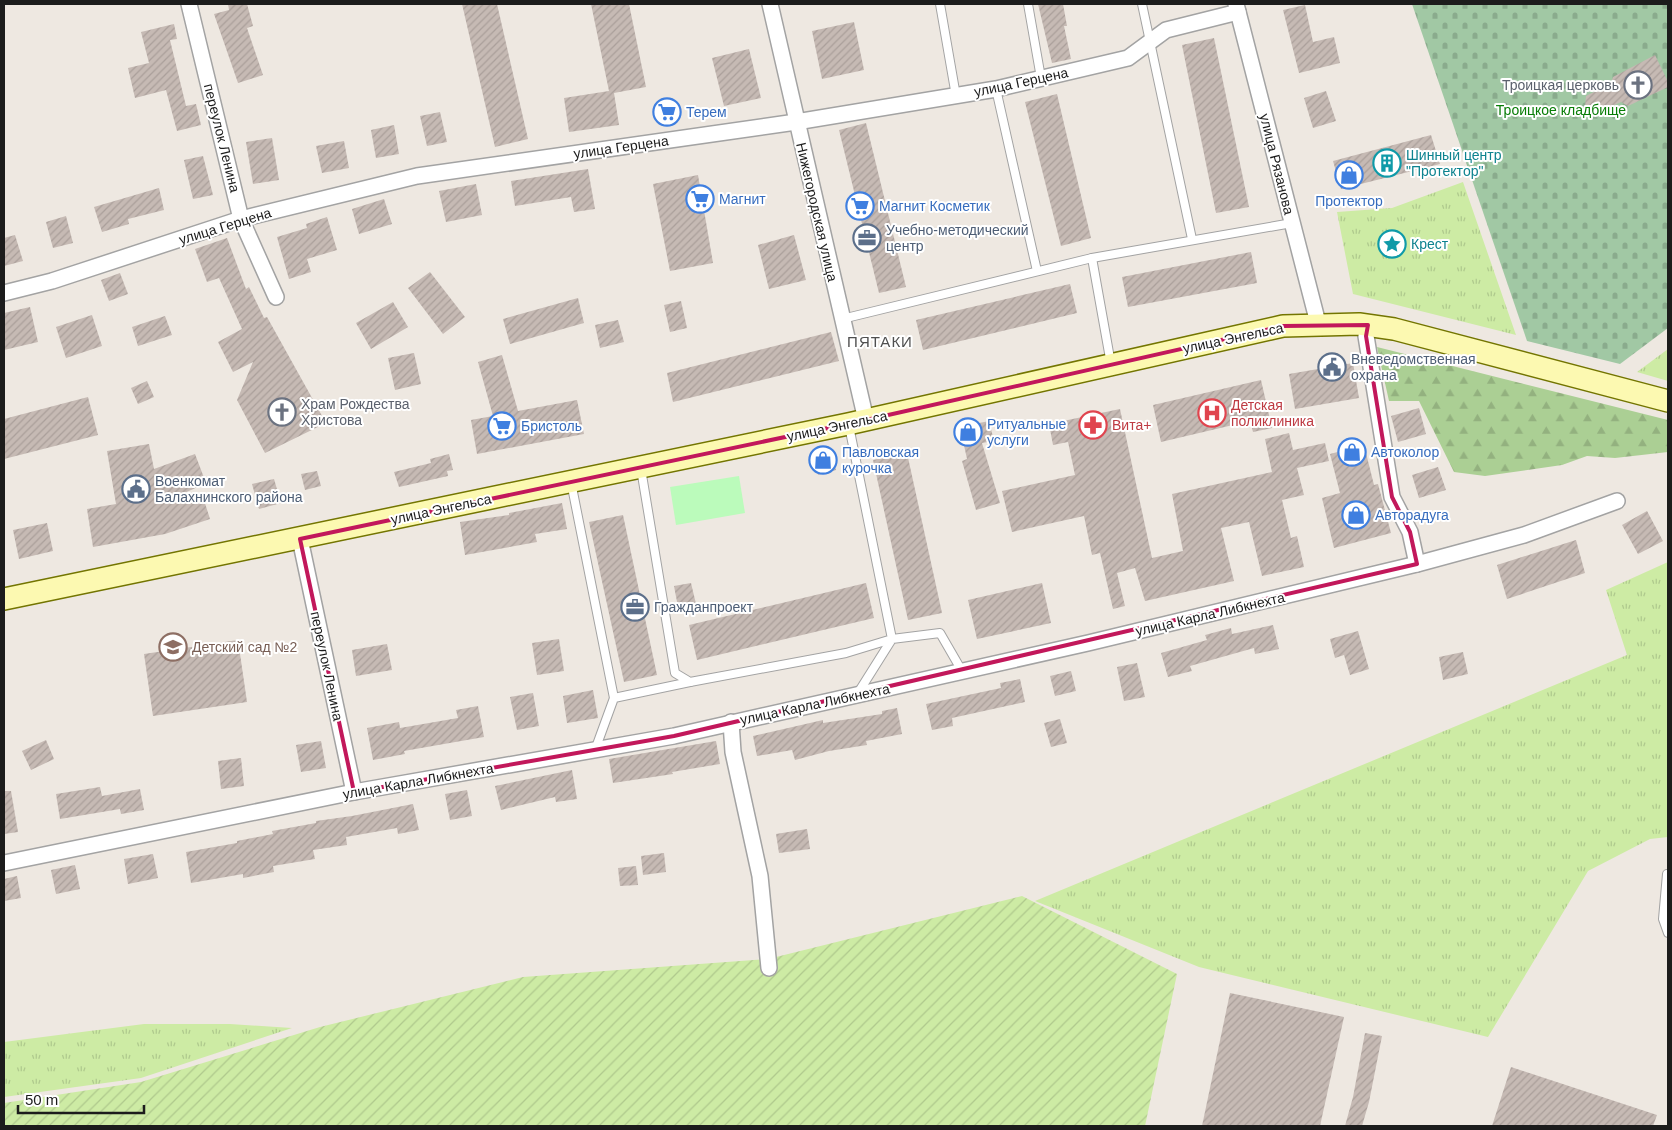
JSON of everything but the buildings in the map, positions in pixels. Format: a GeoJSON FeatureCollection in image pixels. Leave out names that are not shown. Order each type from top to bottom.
{"type":"FeatureCollection","features":[{"type":"Feature","properties":{"kind":"main road","name":"улица Энгельса"},"geometry":{"type":"LineString","coordinates":[[4,599],[857,422],[1283,326],[1318,323],[1368,325],[1394,330],[1668,401]]}},
{"type":"Feature","properties":{"kind":"street","name":"переулок Ленина"},"geometry":{"type":"LineString","coordinates":[[189,4],[241,218],[276,297]]}},
{"type":"Feature","properties":{"kind":"street","name":"Нижегородская улица"},"geometry":{"type":"LineString","coordinates":[[770,4],[842,319],[857,422]]}},
{"type":"Feature","properties":{"kind":"street","name":"улица Герцена"},"geometry":{"type":"LineString","coordinates":[[4,293],[52,281],[241,218],[417,176],[796,122],[996,90],[1128,58],[1166,30],[1237,8]]}},
{"type":"Feature","properties":{"kind":"street","name":"улица Рязанова"},"geometry":{"type":"LineString","coordinates":[[1237,8],[1318,323]]}},
{"type":"Feature","properties":{"kind":"street"},"geometry":{"type":"LineString","coordinates":[[1368,325],[1366,336],[1392,497],[1410,532],[1417,564]]}},
{"type":"Feature","properties":{"kind":"street","name":"улица Карла Либкнехта"},"geometry":{"type":"LineString","coordinates":[[4,863],[354,792],[674,736],[857,695],[1185,621],[1417,564],[1524,535],[1617,501]]}},
{"type":"Feature","properties":{"kind":"street","name":"переулок Ленина"},"geometry":{"type":"LineString","coordinates":[[300,539],[354,792]]}},
{"type":"Feature","properties":{"kind":"street"},"geometry":{"type":"LineString","coordinates":[[731,722],[733,752],[760,876],[769,968]]}},
{"type":"Feature","properties":{"kind":"lane"},"geometry":{"type":"LineString","coordinates":[[940,4],[956,96]]}},
{"type":"Feature","properties":{"kind":"lane"},"geometry":{"type":"LineString","coordinates":[[1028,4],[1041,78]]}},
{"type":"Feature","properties":{"kind":"lane"},"geometry":{"type":"LineString","coordinates":[[1142,4],[1152,40],[1192,239]]}},
{"type":"Feature","properties":{"kind":"lane"},"geometry":{"type":"LineString","coordinates":[[996,90],[1038,271]]}},
{"type":"Feature","properties":{"kind":"lane"},"geometry":{"type":"LineString","coordinates":[[842,319],[1092,258],[1292,223]]}},
{"type":"Feature","properties":{"kind":"lane"},"geometry":{"type":"LineString","coordinates":[[1092,258],[1111,364]]}},
{"type":"Feature","properties":{"kind":"lane"},"geometry":{"type":"LineString","coordinates":[[857,422],[892,639],[857,695]]}},
{"type":"Feature","properties":{"kind":"lane"},"geometry":{"type":"LineString","coordinates":[[641,467],[675,673],[690,682]]}},
{"type":"Feature","properties":{"kind":"lane"},"geometry":{"type":"LineString","coordinates":[[571,482],[614,698],[594,750]]}},
{"type":"Feature","properties":{"kind":"lane"},"geometry":{"type":"LineString","coordinates":[[614,698],[846,653],[892,639],[940,633],[962,671]]}},
{"type":"Feature","properties":{"kind":"lane"},"geometry":{"type":"LineString","coordinates":[[1667,874],[1663,919],[1668,933]]}},
{"type":"Feature","properties":{"kind":"highlighted area"},"geometry":{"type":"Polygon","coordinates":[[[1368,325],[1366,336],[1392,497],[1410,532],[1417,564],[674,736],[354,792],[300,539],[866,420],[1283,326],[1368,325]]]}},
{"type":"Feature","properties":{"kind":"green space","name":"Троицкое кладбище"},"geometry":{"type":"Polygon","coordinates":[[[1412,4],[1668,4],[1668,328],[1620,364],[1527,341],[1412,4]]]}},
{"type":"Feature","properties":{"kind":"green space"},"geometry":{"type":"Polygon","coordinates":[[[1463,182],[1516,335],[1353,294],[1337,212],[1392,208],[1463,182]]]}},
{"type":"Feature","properties":{"kind":"green space"},"geometry":{"type":"Polygon","coordinates":[[[1377,347],[1668,420],[1668,452],[1615,458],[1587,456],[1562,465],[1485,476],[1454,472],[1419,401],[1389,401],[1377,347]]]}},
{"type":"Feature","properties":{"kind":"green space"},"geometry":{"type":"Polygon","coordinates":[[[1668,349],[1668,381],[1637,372],[1668,349]]]}},
{"type":"Feature","properties":{"kind":"green space"},"geometry":{"type":"Polygon","coordinates":[[[739,476],[745,513],[676,525],[670,487],[739,476]]]}},
{"type":"Feature","properties":{"kind":"green space"},"geometry":{"type":"Polygon","coordinates":[[[1668,562],[1668,837],[1650,839],[1588,871],[1488,1037],[1199,967],[1035,901],[1627,655],[1606,590],[1668,562]]]}},
{"type":"Feature","properties":{"kind":"green space"},"geometry":{"type":"Polygon","coordinates":[[[1022,896],[1177,974],[1145,1126],[4,1126],[4,1103],[141,1082],[320,1027],[523,977],[768,959],[1022,896]]]}},
{"type":"Feature","properties":{"kind":"green space"},"geometry":{"type":"Polygon","coordinates":[[[144,1024],[230,1024],[292,1028],[141,1078],[4,1097],[4,1042],[144,1024]]]}},
{"type":"Feature","properties":{"kind":"place","name":"Троицкая церковь"},"geometry":{"type":"Point","coordinates":[1638,85]}},
{"type":"Feature","properties":{"kind":"place","name":"Терем"},"geometry":{"type":"Point","coordinates":[667,112]}},
{"type":"Feature","properties":{"kind":"place","name":"Шинный центр \"Протектор\""},"geometry":{"type":"Point","coordinates":[1387,163]}},
{"type":"Feature","properties":{"kind":"place","name":"Протектор"},"geometry":{"type":"Point","coordinates":[1349,175]}},
{"type":"Feature","properties":{"kind":"place","name":"Магнит"},"geometry":{"type":"Point","coordinates":[700,199]}},
{"type":"Feature","properties":{"kind":"place","name":"Магнит Косметик"},"geometry":{"type":"Point","coordinates":[860,206]}},
{"type":"Feature","properties":{"kind":"place","name":"Учебно-методический центр"},"geometry":{"type":"Point","coordinates":[867,238]}},
{"type":"Feature","properties":{"kind":"place","name":"Крест"},"geometry":{"type":"Point","coordinates":[1392,244]}},
{"type":"Feature","properties":{"kind":"place","name":"Вневедомственная охрана"},"geometry":{"type":"Point","coordinates":[1332,367]}},
{"type":"Feature","properties":{"kind":"place","name":"Храм Рождества Христова"},"geometry":{"type":"Point","coordinates":[282,412]}},
{"type":"Feature","properties":{"kind":"place","name":"Детская поликлиника"},"geometry":{"type":"Point","coordinates":[1212,413]}},
{"type":"Feature","properties":{"kind":"place","name":"Вита+"},"geometry":{"type":"Point","coordinates":[1093,425]}},
{"type":"Feature","properties":{"kind":"place","name":"Бристоль"},"geometry":{"type":"Point","coordinates":[502,426]}},
{"type":"Feature","properties":{"kind":"place","name":"Ритуальные услуги"},"geometry":{"type":"Point","coordinates":[968,432]}},
{"type":"Feature","properties":{"kind":"place","name":"Автоколор"},"geometry":{"type":"Point","coordinates":[1352,452]}},
{"type":"Feature","properties":{"kind":"place","name":"Павловская курочка"},"geometry":{"type":"Point","coordinates":[823,460]}},
{"type":"Feature","properties":{"kind":"place","name":"Военкомат Балахнинского района"},"geometry":{"type":"Point","coordinates":[136,489]}},
{"type":"Feature","properties":{"kind":"place","name":"Авторадуга"},"geometry":{"type":"Point","coordinates":[1356,515]}},
{"type":"Feature","properties":{"kind":"place","name":"Гражданпроект"},"geometry":{"type":"Point","coordinates":[635,607]}},
{"type":"Feature","properties":{"kind":"place","name":"Детский сад №2"},"geometry":{"type":"Point","coordinates":[173,647]}},
{"type":"Feature","properties":{"kind":"district","name":"ПЯТАКИ"},"geometry":{"type":"Point","coordinates":[880,341]}}]}
